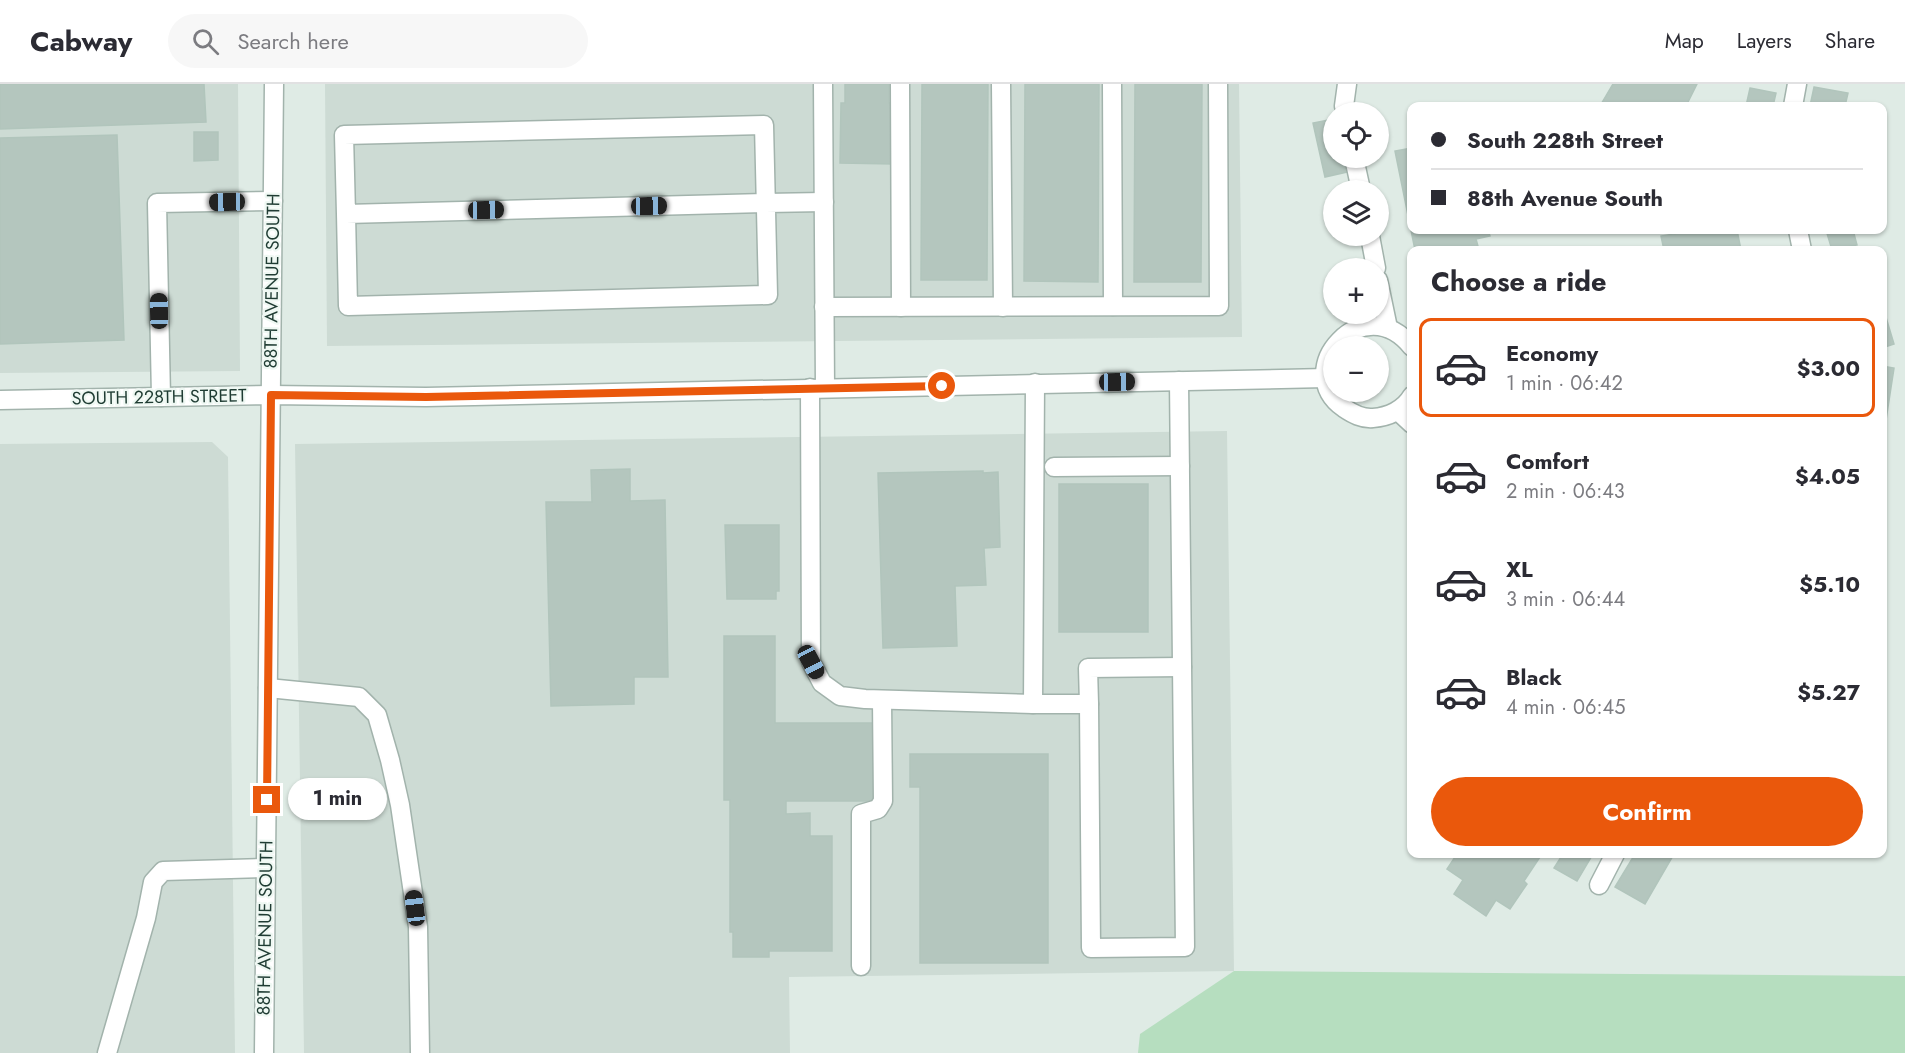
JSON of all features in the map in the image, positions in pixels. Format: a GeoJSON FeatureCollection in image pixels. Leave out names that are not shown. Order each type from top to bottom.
{"type":"FeatureCollection","features":[{"type":"Feature","properties":{"kind":"street","name":"88TH AVENUE SOUTH"},"geometry":{"type":"LineString","coordinates":[[264,1053],[274,84]]}},
{"type":"Feature","properties":{"kind":"street"},"geometry":{"type":"LineString","coordinates":[[824,84],[824,307],[818,388],[811,662],[822,682],[840,696],[882,700],[1033,705],[1089,704]]}},
{"type":"Feature","properties":{"kind":"street"},"geometry":{"type":"LineString","coordinates":[[900,84],[901,307]]}},
{"type":"Feature","properties":{"kind":"street"},"geometry":{"type":"LineString","coordinates":[[1001,84],[1003,307]]}},
{"type":"Feature","properties":{"kind":"street"},"geometry":{"type":"LineString","coordinates":[[1112,84],[1113,306]]}},
{"type":"Feature","properties":{"kind":"street"},"geometry":{"type":"LineString","coordinates":[[824,307],[1219,306],[1218,84]]}},
{"type":"Feature","properties":{"kind":"street"},"geometry":{"type":"LineString","coordinates":[[1345,102],[1347,84]]}},
{"type":"Feature","properties":{"kind":"street"},"geometry":{"type":"LineString","coordinates":[[1794,102],[1797,84]]}},
{"type":"Feature","properties":{"kind":"street"},"geometry":{"type":"LineString","coordinates":[[764,125],[766,203],[768,295],[348,306],[344,135],[764,125]]}},
{"type":"Feature","properties":{"kind":"street"},"geometry":{"type":"LineString","coordinates":[[161,397],[157,203],[273,201]]}},
{"type":"Feature","properties":{"kind":"street"},"geometry":{"type":"LineString","coordinates":[[346,214],[824,202]]}},
{"type":"Feature","properties":{"kind":"street"},"geometry":{"type":"LineString","coordinates":[[1387,324],[1388,328]]}},
{"type":"Feature","properties":{"kind":"street"},"geometry":{"type":"LineString","coordinates":[[1343,336],[1357,328],[1372,326],[1388,328],[1401,335],[1407,342]]}},
{"type":"Feature","properties":{"kind":"street","name":"SOUTH 228TH STREET"},"geometry":{"type":"LineString","coordinates":[[0,400],[271,395],[437,397],[1323,378]]}},
{"type":"Feature","properties":{"kind":"street"},"geometry":{"type":"LineString","coordinates":[[1179,381],[1185,947],[1091,948],[1088,668],[1182,667]]}},
{"type":"Feature","properties":{"kind":"street"},"geometry":{"type":"LineString","coordinates":[[1033,705],[1035,383]]}},
{"type":"Feature","properties":{"kind":"street"},"geometry":{"type":"LineString","coordinates":[[1338,402],[1352,414],[1368,418],[1383,417],[1398,411],[1407,403]]}},
{"type":"Feature","properties":{"kind":"street"},"geometry":{"type":"LineString","coordinates":[[1398,411],[1407,419]]}},
{"type":"Feature","properties":{"kind":"street"},"geometry":{"type":"LineString","coordinates":[[1054,467],[1180,466]]}},
{"type":"Feature","properties":{"kind":"street"},"geometry":{"type":"LineString","coordinates":[[268,688],[359,697],[377,715],[400,805],[416,916],[420,1053]]}},
{"type":"Feature","properties":{"kind":"street"},"geometry":{"type":"LineString","coordinates":[[861,966],[861,814],[878,809],[882,801],[882,700]]}},
{"type":"Feature","properties":{"kind":"street"},"geometry":{"type":"LineString","coordinates":[[1599,885],[1614,858]]}},
{"type":"Feature","properties":{"kind":"street"},"geometry":{"type":"LineString","coordinates":[[107,1053],[146,918],[153,882],[163,871],[266,868]]}},
{"type":"Feature","properties":{"kind":"shaded area"},"geometry":{"type":"Polygon","coordinates":[[[0,84],[238,84],[240,371],[0,373],[0,84]]]}},
{"type":"Feature","properties":{"kind":"shaded area"},"geometry":{"type":"Polygon","coordinates":[[[325,84],[1239,84],[1242,337],[327,346],[325,84]]]}},
{"type":"Feature","properties":{"kind":"shaded area"},"geometry":{"type":"Polygon","coordinates":[[[1227,431],[1234,971],[789,977],[790,1053],[304,1053],[295,444],[1227,431]]]}},
{"type":"Feature","properties":{"kind":"shaded area"},"geometry":{"type":"Polygon","coordinates":[[[212,442],[228,457],[235,1053],[0,1053],[0,444],[212,442]]]}},
{"type":"Feature","properties":{"kind":"green space"},"geometry":{"type":"Polygon","coordinates":[[[1234,971],[1905,976],[1905,1053],[1138,1053],[1140,1034],[1234,971]]]}},
{"type":"Feature","properties":{"kind":"building"},"geometry":{"type":"Polygon","coordinates":[[[0,84],[204,84],[206,122],[0,129],[0,84]]]}},
{"type":"Feature","properties":{"kind":"building"},"geometry":{"type":"Polygon","coordinates":[[[845,84],[889,84],[889,103],[893,103],[893,164],[840,163],[841,103],[845,103],[845,84]]]}},
{"type":"Feature","properties":{"kind":"building"},"geometry":{"type":"Polygon","coordinates":[[[922,84],[988,84],[987,280],[921,280],[922,84]]]}},
{"type":"Feature","properties":{"kind":"building"},"geometry":{"type":"Polygon","coordinates":[[[1025,84],[1099,84],[1098,282],[1024,281],[1025,84]]]}},
{"type":"Feature","properties":{"kind":"building"},"geometry":{"type":"Polygon","coordinates":[[[1135,84],[1202,84],[1201,282],[1134,282],[1135,84]]]}},
{"type":"Feature","properties":{"kind":"building"},"geometry":{"type":"Polygon","coordinates":[[[1613,84],[1697,84],[1688,102],[1602,102],[1613,84]]]}},
{"type":"Feature","properties":{"kind":"building"},"geometry":{"type":"Polygon","coordinates":[[[1814,87],[1848,93],[1846,102],[1811,102],[1814,87]]]}},
{"type":"Feature","properties":{"kind":"building"},"geometry":{"type":"Polygon","coordinates":[[[1750,88],[1776,93],[1774,102],[1747,102],[1750,88]]]}},
{"type":"Feature","properties":{"kind":"building"},"geometry":{"type":"Polygon","coordinates":[[[1323,121],[1323,168],[1313,123],[1323,121]]]}},
{"type":"Feature","properties":{"kind":"building"},"geometry":{"type":"Polygon","coordinates":[[[194,132],[218,132],[218,160],[194,161],[194,132]]]}},
{"type":"Feature","properties":{"kind":"building"},"geometry":{"type":"Polygon","coordinates":[[[117,135],[124,340],[0,344],[0,138],[117,135]]]}},
{"type":"Feature","properties":{"kind":"building"},"geometry":{"type":"Polygon","coordinates":[[[1407,149],[1407,210],[1395,151],[1407,149]]]}},
{"type":"Feature","properties":{"kind":"building"},"geometry":{"type":"Polygon","coordinates":[[[1323,168],[1351,168],[1352,171],[1325,177],[1323,168]]]}},
{"type":"Feature","properties":{"kind":"building"},"geometry":{"type":"Polygon","coordinates":[[[1412,234],[1489,234],[1490,236],[1476,239],[1478,246],[1414,246],[1412,234]]]}},
{"type":"Feature","properties":{"kind":"building"},"geometry":{"type":"Polygon","coordinates":[[[1738,234],[1740,246],[1663,246],[1661,236],[1738,234]]]}},
{"type":"Feature","properties":{"kind":"building"},"geometry":{"type":"Polygon","coordinates":[[[1827,234],[1854,234],[1857,245],[1852,246],[1831,246],[1827,234]]]}},
{"type":"Feature","properties":{"kind":"building"},"geometry":{"type":"Polygon","coordinates":[[[1887,321],[1894,344],[1887,346],[1887,321]]]}},
{"type":"Feature","properties":{"kind":"building"},"geometry":{"type":"Polygon","coordinates":[[[1887,367],[1894,368],[1887,414],[1887,367]]]}},
{"type":"Feature","properties":{"kind":"building"},"geometry":{"type":"Polygon","coordinates":[[[630,469],[630,501],[665,500],[668,677],[634,677],[634,704],[551,706],[546,502],[592,502],[591,470],[630,469]]]}},
{"type":"Feature","properties":{"kind":"building"},"geometry":{"type":"Polygon","coordinates":[[[983,471],[983,473],[998,472],[1000,547],[984,548],[986,585],[955,586],[957,646],[883,648],[878,473],[983,471]]]}},
{"type":"Feature","properties":{"kind":"building"},"geometry":{"type":"Polygon","coordinates":[[[1059,484],[1148,484],[1148,632],[1059,632],[1059,484]]]}},
{"type":"Feature","properties":{"kind":"building"},"geometry":{"type":"Polygon","coordinates":[[[725,525],[779,525],[779,591],[776,591],[776,599],[727,599],[725,525]]]}},
{"type":"Feature","properties":{"kind":"building"},"geometry":{"type":"Polygon","coordinates":[[[724,636],[775,636],[775,723],[876,723],[877,801],[786,801],[786,814],[810,813],[810,836],[832,836],[832,951],[769,951],[769,957],[733,957],[733,932],[730,932],[730,800],[724,800],[724,636]]]}},
{"type":"Feature","properties":{"kind":"building"},"geometry":{"type":"Polygon","coordinates":[[[910,754],[1048,754],[1048,963],[920,963],[920,787],[910,787],[910,754]]]}},
{"type":"Feature","properties":{"kind":"building"},"geometry":{"type":"Polygon","coordinates":[[[1454,858],[1539,858],[1524,881],[1527,884],[1510,909],[1496,900],[1486,916],[1454,894],[1463,880],[1447,869],[1454,858]]]}},
{"type":"Feature","properties":{"kind":"building"},"geometry":{"type":"Polygon","coordinates":[[[1560,858],[1591,858],[1577,881],[1554,868],[1560,858]]]}},
{"type":"Feature","properties":{"kind":"building"},"geometry":{"type":"Polygon","coordinates":[[[1633,858],[1672,858],[1645,904],[1615,887],[1633,858]]]}},
{"type":"Feature","properties":{"kind":"route"},"geometry":{"type":"LineString","coordinates":[[267,800],[271,395],[426,397],[942,386]]}}]}
